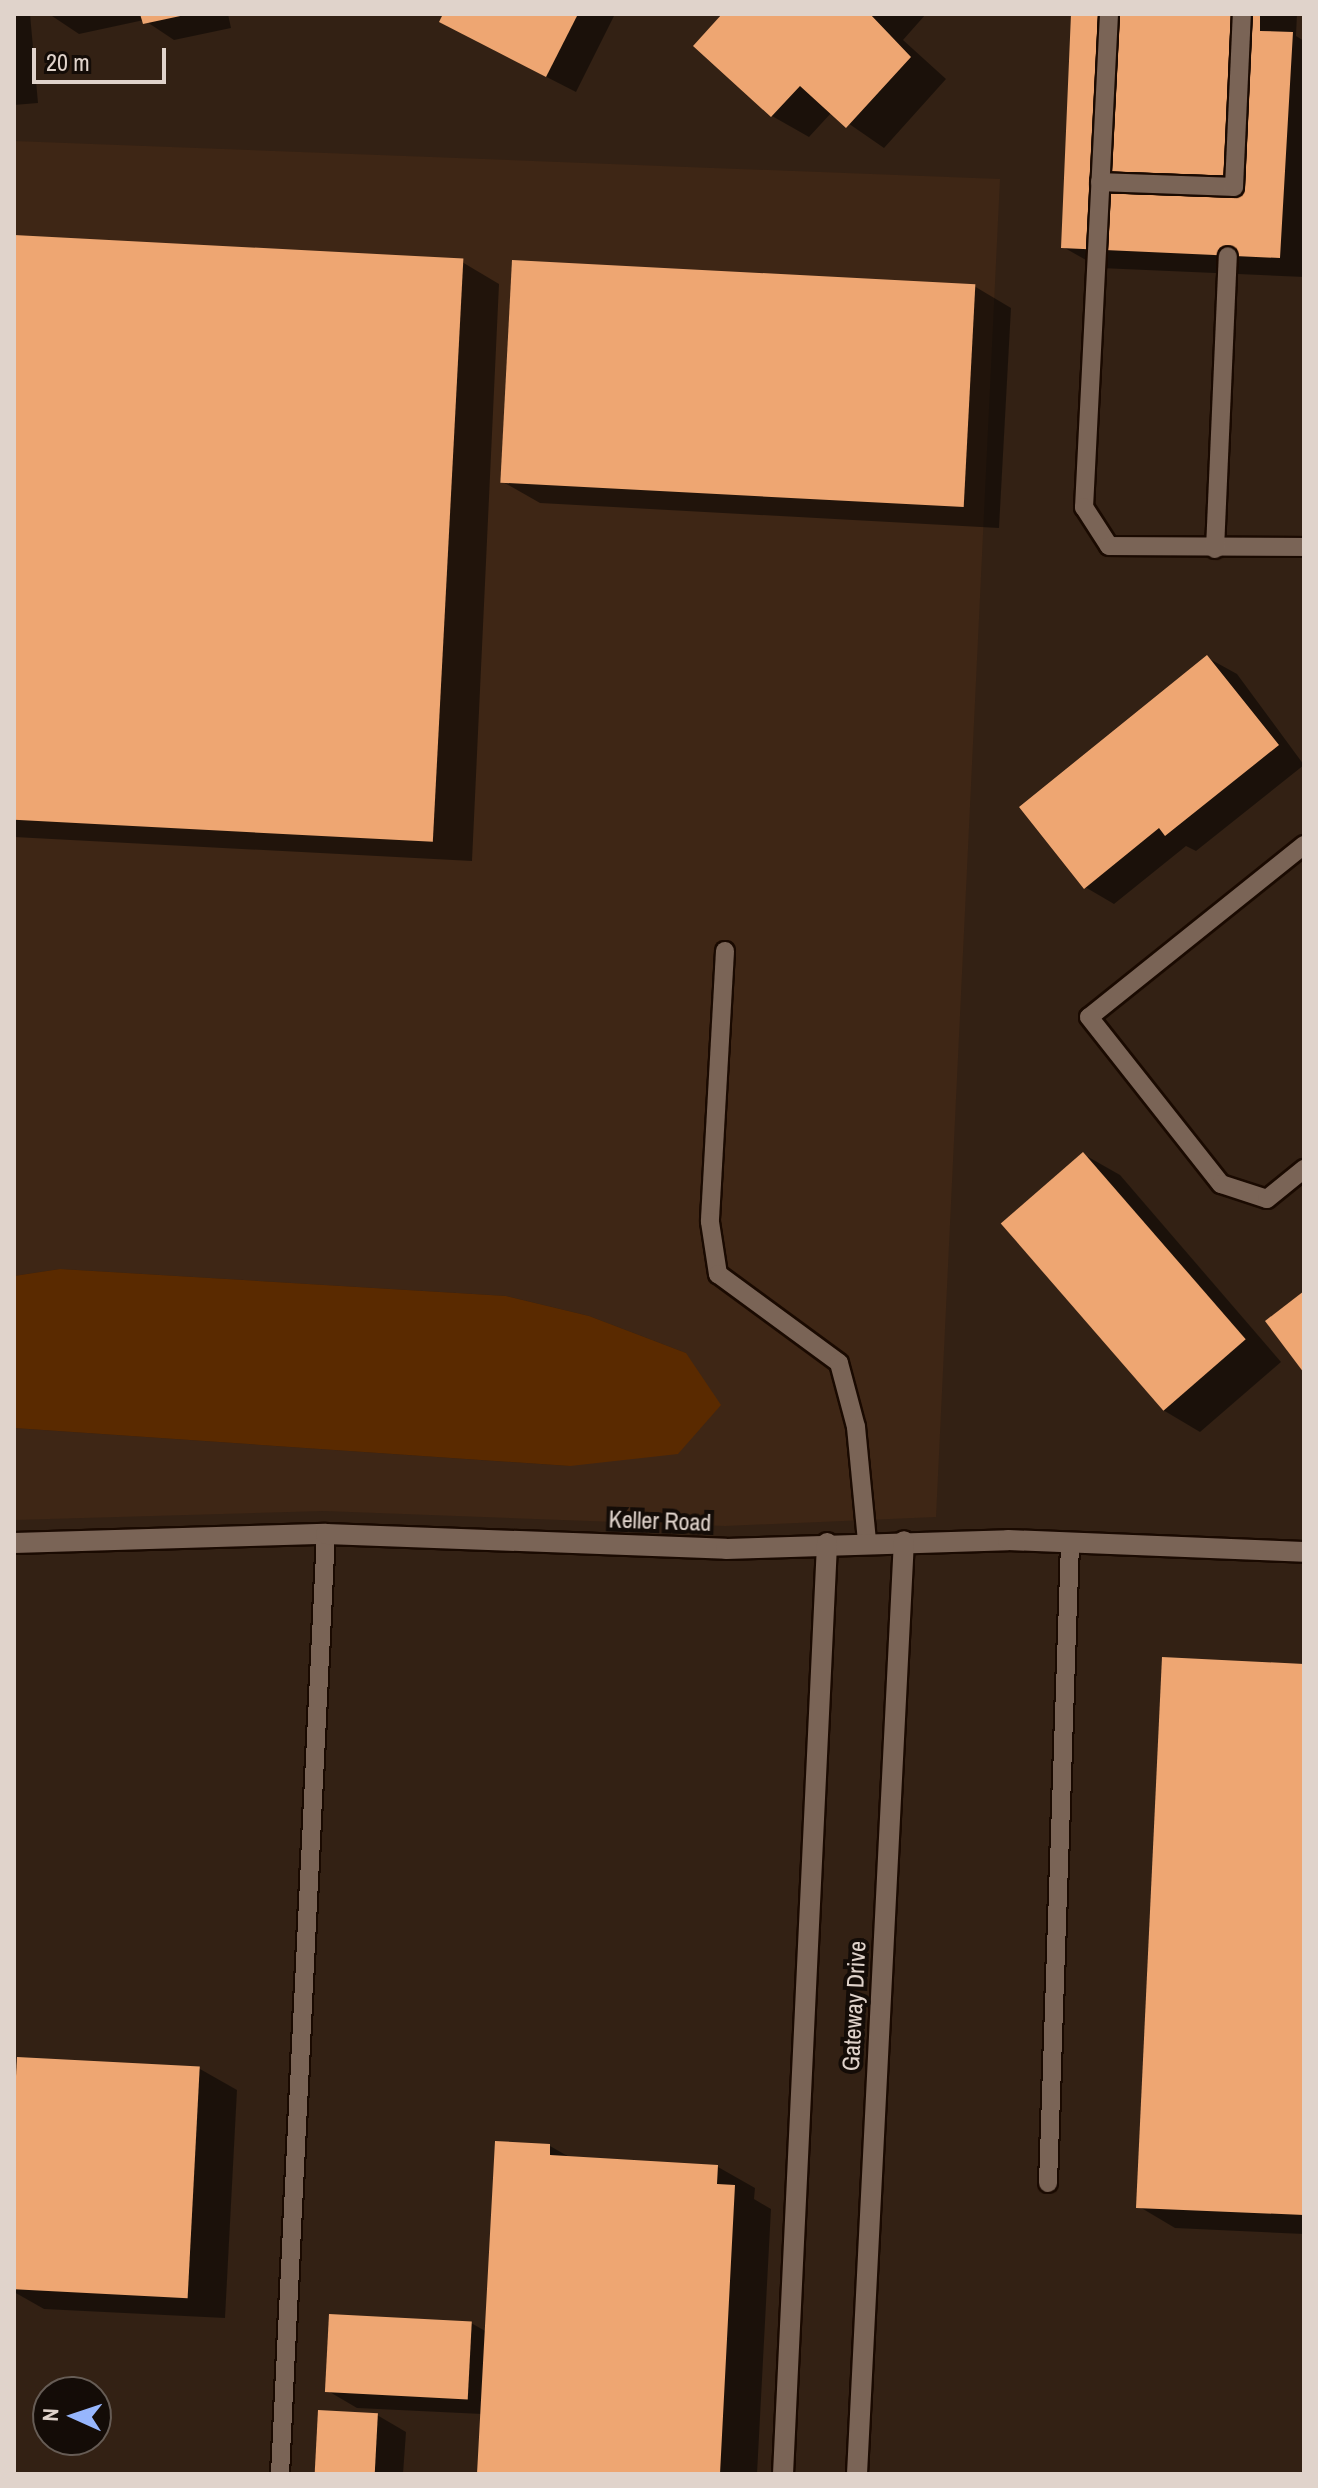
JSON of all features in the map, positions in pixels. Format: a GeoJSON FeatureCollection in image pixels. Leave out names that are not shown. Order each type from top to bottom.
{"type":"FeatureCollection","features":[{"type":"Feature","properties":{"kind":"street","name":"Keller Road"},"geometry":{"type":"LineString","coordinates":[[14,1543],[326,1534],[726,1549],[904,1541],[1070,1542],[1304,1552]]}},
{"type":"Feature","properties":{"kind":"street","name":"Gateway Drive"},"geometry":{"type":"LineString","coordinates":[[857,2474],[904,1541]]}},
{"type":"Feature","properties":{"kind":"street","name":"Gateway Drive"},"geometry":{"type":"LineString","coordinates":[[783,2474],[827,1543]]}},
{"type":"Feature","properties":{"kind":"lane"},"geometry":{"type":"LineString","coordinates":[[1109,14],[1084,507],[1109,546],[1215,549],[1304,547]]}},
{"type":"Feature","properties":{"kind":"lane"},"geometry":{"type":"LineString","coordinates":[[1100,182],[1234,187],[1242,14]]}},
{"type":"Feature","properties":{"kind":"lane"},"geometry":{"type":"LineString","coordinates":[[1215,549],[1228,256]]}},
{"type":"Feature","properties":{"kind":"lane"},"geometry":{"type":"LineString","coordinates":[[1304,845],[1089,1017],[1221,1184],[1267,1199],[1304,1169]]}},
{"type":"Feature","properties":{"kind":"lane"},"geometry":{"type":"LineString","coordinates":[[725,951],[710,1222],[718,1274],[839,1363],[856,1427],[867,1542]]}},
{"type":"Feature","properties":{"kind":"lane"},"geometry":{"type":"LineString","coordinates":[[280,2474],[326,1534]]}},
{"type":"Feature","properties":{"kind":"lane"},"geometry":{"type":"LineString","coordinates":[[1048,2183],[1070,1542]]}},
{"type":"Feature","properties":{"kind":"shaded area"},"geometry":{"type":"Polygon","coordinates":[[[14,141],[1000,179],[936,1517],[725,1526],[324,1511],[14,1520],[14,1428],[570,1466],[686,1353],[589,1316],[506,1296],[60,1269],[14,1276],[14,141]]]}},
{"type":"Feature","properties":{"kind":"shaded area"},"geometry":{"type":"Polygon","coordinates":[[[60,1269],[506,1296],[589,1316],[686,1353],[721,1405],[678,1454],[570,1466],[14,1428],[14,1276],[60,1269]]]}},
{"type":"Feature","properties":{"kind":"building"},"geometry":{"type":"Polygon","coordinates":[[[140,14],[184,14],[185,15],[143,24],[140,14]]]}},
{"type":"Feature","properties":{"kind":"building"},"geometry":{"type":"Polygon","coordinates":[[[443,14],[578,14],[546,77],[439,22],[443,14]]]}},
{"type":"Feature","properties":{"kind":"building"},"geometry":{"type":"Polygon","coordinates":[[[722,14],[870,14],[911,57],[846,128],[800,86],[771,117],[693,46],[722,14]]]}},
{"type":"Feature","properties":{"kind":"building"},"geometry":{"type":"Polygon","coordinates":[[[1071,14],[1260,14],[1260,31],[1293,32],[1280,258],[1061,248],[1071,14]]]}},
{"type":"Feature","properties":{"kind":"building"},"geometry":{"type":"Polygon","coordinates":[[[14,235],[463,259],[433,842],[14,820],[14,235]]]}},
{"type":"Feature","properties":{"kind":"building"},"geometry":{"type":"Polygon","coordinates":[[[512,260],[975,284],[964,507],[500,483],[512,260]]]}},
{"type":"Feature","properties":{"kind":"building"},"geometry":{"type":"Polygon","coordinates":[[[1207,655],[1279,745],[1165,836],[1159,828],[1084,889],[1019,807],[1207,655]]]}},
{"type":"Feature","properties":{"kind":"building"},"geometry":{"type":"Polygon","coordinates":[[[1083,1152],[1246,1339],[1163,1411],[1001,1224],[1083,1152]]]}},
{"type":"Feature","properties":{"kind":"building"},"geometry":{"type":"Polygon","coordinates":[[[1304,1291],[1304,1373],[1265,1321],[1304,1291]]]}},
{"type":"Feature","properties":{"kind":"building"},"geometry":{"type":"Polygon","coordinates":[[[1162,1657],[1304,1664],[1304,2215],[1136,2208],[1162,1657]]]}},
{"type":"Feature","properties":{"kind":"building"},"geometry":{"type":"Polygon","coordinates":[[[17,2057],[200,2067],[188,2298],[14,2289],[17,2057]]]}},
{"type":"Feature","properties":{"kind":"building"},"geometry":{"type":"Polygon","coordinates":[[[495,2141],[550,2144],[550,2155],[718,2165],[717,2184],[735,2185],[720,2474],[477,2474],[495,2141]]]}},
{"type":"Feature","properties":{"kind":"building"},"geometry":{"type":"Polygon","coordinates":[[[329,2314],[472,2321],[468,2399],[325,2392],[329,2314]]]}},
{"type":"Feature","properties":{"kind":"building"},"geometry":{"type":"Polygon","coordinates":[[[318,2410],[378,2413],[375,2474],[315,2474],[318,2410]]]}}]}
